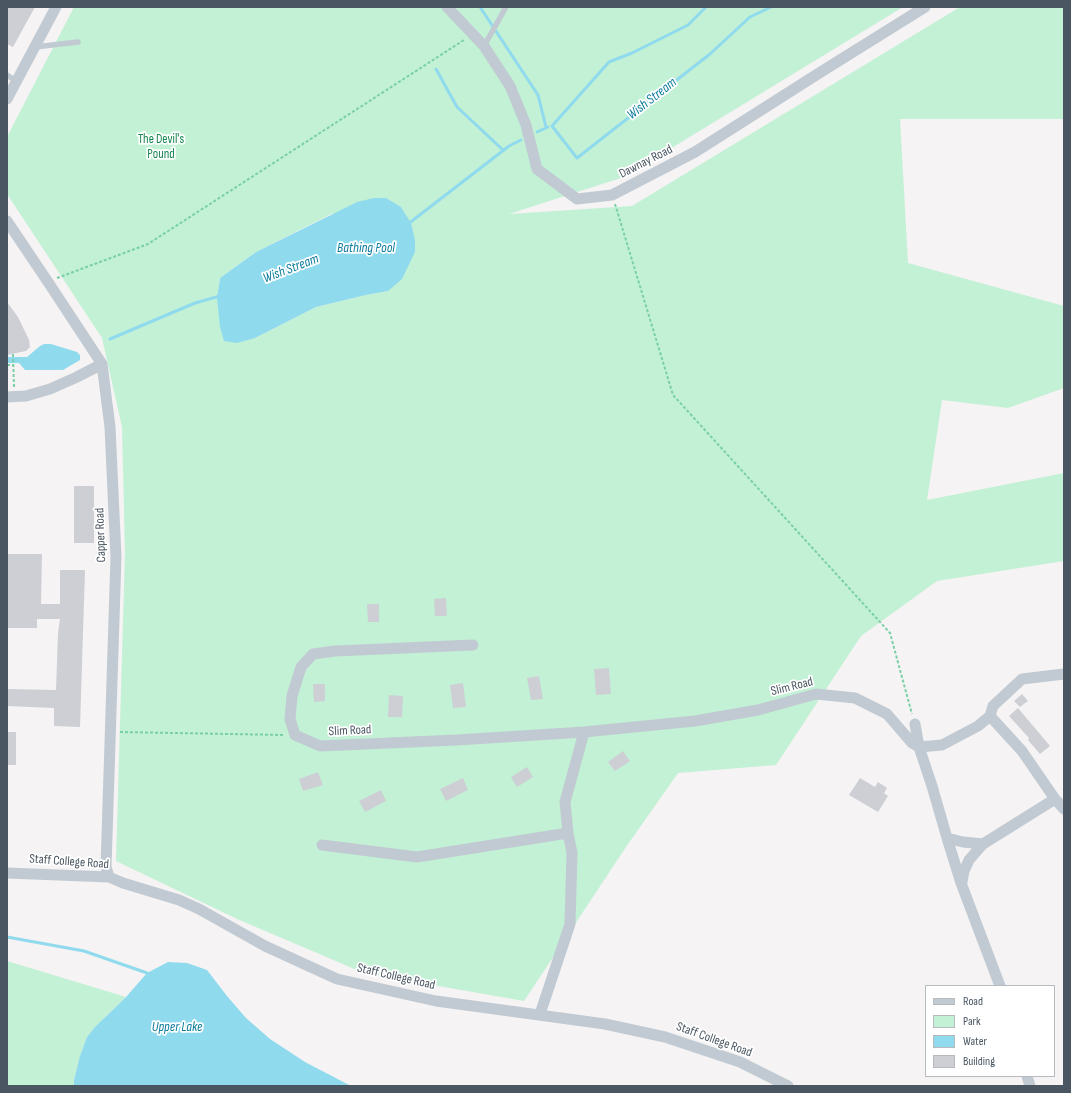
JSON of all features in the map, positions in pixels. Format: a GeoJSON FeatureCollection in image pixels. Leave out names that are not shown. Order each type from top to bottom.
{"type":"FeatureCollection","features":[{"type":"Feature","properties":{"kind":"street"},"geometry":{"type":"LineString","coordinates":[[7,99],[12,78],[35,48],[56,7]]}},
{"type":"Feature","properties":{"kind":"street","name":"Dawnay Road"},"geometry":{"type":"LineString","coordinates":[[447,7],[484,46],[510,86],[526,125],[537,169],[577,199],[612,195],[696,152],[925,7]]}},
{"type":"Feature","properties":{"kind":"street","name":"Capper Road"},"geometry":{"type":"LineString","coordinates":[[7,221],[102,364],[110,427],[116,557],[106,867],[110,877]]}},
{"type":"Feature","properties":{"kind":"street"},"geometry":{"type":"LineString","coordinates":[[11,397],[39,393],[77,378],[102,364]]}},
{"type":"Feature","properties":{"kind":"street"},"geometry":{"type":"LineString","coordinates":[[295,735],[290,719],[292,696],[301,667],[313,654],[335,650],[473,645]]}},
{"type":"Feature","properties":{"kind":"street"},"geometry":{"type":"LineString","coordinates":[[919,747],[942,745],[978,726],[990,716],[993,706],[1022,678],[1064,674]]}},
{"type":"Feature","properties":{"kind":"street","name":"Slim Road"},"geometry":{"type":"LineString","coordinates":[[295,735],[320,746],[449,741],[584,732],[694,721],[758,710],[816,694],[856,698],[886,714],[912,743],[919,747]]}},
{"type":"Feature","properties":{"kind":"street"},"geometry":{"type":"LineString","coordinates":[[990,716],[1022,751],[1055,799],[1064,809]]}},
{"type":"Feature","properties":{"kind":"street"},"geometry":{"type":"LineString","coordinates":[[915,724],[919,747],[947,838],[1000,985]]}},
{"type":"Feature","properties":{"kind":"street"},"geometry":{"type":"LineString","coordinates":[[540,1014],[570,924],[572,853],[568,833],[565,802],[584,732]]}},
{"type":"Feature","properties":{"kind":"street"},"geometry":{"type":"LineString","coordinates":[[962,883],[964,871],[969,860],[983,844],[1055,799]]}},
{"type":"Feature","properties":{"kind":"street"},"geometry":{"type":"LineString","coordinates":[[322,845],[417,857],[568,833]]}},
{"type":"Feature","properties":{"kind":"street"},"geometry":{"type":"LineString","coordinates":[[947,838],[963,842],[983,844]]}},
{"type":"Feature","properties":{"kind":"street","name":"Staff College Road"},"geometry":{"type":"LineString","coordinates":[[7,873],[110,877],[123,883],[179,900],[199,909],[265,946],[337,979],[436,1001],[605,1024],[666,1037],[740,1062],[788,1086]]}},
{"type":"Feature","properties":{"kind":"lane"},"geometry":{"type":"LineString","coordinates":[[484,46],[506,7]]}},
{"type":"Feature","properties":{"kind":"lane"},"geometry":{"type":"LineString","coordinates":[[35,48],[78,42]]}},
{"type":"Feature","properties":{"kind":"path"},"geometry":{"type":"LineString","coordinates":[[48,282],[148,244],[473,34]]}},
{"type":"Feature","properties":{"kind":"path"},"geometry":{"type":"LineString","coordinates":[[612,195],[673,395],[890,633],[915,724]]}},
{"type":"Feature","properties":{"kind":"path"},"geometry":{"type":"LineString","coordinates":[[11,397],[13,354]]}},
{"type":"Feature","properties":{"kind":"path"},"geometry":{"type":"LineString","coordinates":[[7,365],[13,365]]}},
{"type":"Feature","properties":{"kind":"path"},"geometry":{"type":"LineString","coordinates":[[110,732],[295,735]]}},
{"type":"Feature","properties":{"kind":"green space","name":"The Devil's Pound"},"geometry":{"type":"Polygon","coordinates":[[[74,7],[903,7],[624,177],[509,214],[632,206],[960,7],[1064,7],[1064,119],[900,119],[908,263],[1064,306],[1064,388],[1008,408],[942,400],[927,500],[1064,473],[1064,561],[937,581],[861,636],[776,765],[678,773],[626,847],[524,1001],[364,973],[237,919],[116,861],[125,553],[122,427],[102,338],[7,194],[7,137],[74,7]],[[333,213],[256,252],[220,278],[217,298],[255,338],[316,307],[388,291],[333,213]]]}},
{"type":"Feature","properties":{"kind":"green space"},"geometry":{"type":"Polygon","coordinates":[[[7,961],[126,997],[87,1037],[80,1057],[74,1080],[74,1086],[7,1086],[7,961]]]}},
{"type":"Feature","properties":{"kind":"water","name":"Bathing Pool"},"geometry":{"type":"Polygon","coordinates":[[[374,198],[386,198],[401,207],[411,223],[415,240],[415,252],[402,279],[388,291],[316,307],[255,338],[237,343],[224,341],[220,327],[217,298],[220,278],[256,252],[357,202],[374,198]]]}},
{"type":"Feature","properties":{"kind":"water"},"geometry":{"type":"Polygon","coordinates":[[[44,344],[51,344],[77,352],[80,355],[80,360],[63,370],[25,370],[19,363],[7,363],[7,357],[27,357],[44,344]]]}},
{"type":"Feature","properties":{"kind":"water","name":"Upper Lake"},"geometry":{"type":"Polygon","coordinates":[[[168,962],[187,963],[207,970],[246,1018],[270,1039],[305,1062],[351,1086],[74,1086],[80,1056],[87,1037],[147,973],[168,962]]]}},
{"type":"Feature","properties":{"kind":"building"},"geometry":{"type":"Polygon","coordinates":[[[7,7],[35,7],[13,47],[7,44],[7,7]]]}},
{"type":"Feature","properties":{"kind":"building"},"geometry":{"type":"Polygon","coordinates":[[[7,302],[18,317],[29,340],[30,347],[26,351],[7,355],[7,302]]]}},
{"type":"Feature","properties":{"kind":"building"},"geometry":{"type":"Polygon","coordinates":[[[74,486],[94,486],[94,543],[74,543],[74,486]]]}},
{"type":"Feature","properties":{"kind":"building"},"geometry":{"type":"Polygon","coordinates":[[[7,554],[42,554],[41,604],[60,604],[60,570],[85,570],[80,727],[54,726],[54,708],[7,706],[7,689],[56,690],[58,633],[60,619],[37,619],[37,628],[7,628],[7,554]]]}},
{"type":"Feature","properties":{"kind":"building"},"geometry":{"type":"Polygon","coordinates":[[[446,598],[447,616],[435,616],[434,599],[446,598]]]}},
{"type":"Feature","properties":{"kind":"building"},"geometry":{"type":"Polygon","coordinates":[[[367,604],[379,604],[379,622],[368,622],[367,604]]]}},
{"type":"Feature","properties":{"kind":"building"},"geometry":{"type":"Polygon","coordinates":[[[609,668],[611,694],[596,695],[594,669],[609,668]]]}},
{"type":"Feature","properties":{"kind":"building"},"geometry":{"type":"Polygon","coordinates":[[[539,676],[543,699],[531,700],[527,678],[539,676]]]}},
{"type":"Feature","properties":{"kind":"building"},"geometry":{"type":"Polygon","coordinates":[[[463,683],[466,707],[453,708],[450,685],[463,683]]]}},
{"type":"Feature","properties":{"kind":"building"},"geometry":{"type":"Polygon","coordinates":[[[313,684],[325,684],[325,701],[314,702],[313,684]]]}},
{"type":"Feature","properties":{"kind":"building"},"geometry":{"type":"Polygon","coordinates":[[[1022,694],[1028,701],[1020,707],[1014,701],[1022,694]]]}},
{"type":"Feature","properties":{"kind":"building"},"geometry":{"type":"Polygon","coordinates":[[[389,695],[403,696],[402,717],[388,717],[389,695]]]}},
{"type":"Feature","properties":{"kind":"building"},"geometry":{"type":"Polygon","coordinates":[[[1018,708],[1050,746],[1040,754],[1028,740],[1029,738],[1009,716],[1018,708]]]}},
{"type":"Feature","properties":{"kind":"building"},"geometry":{"type":"Polygon","coordinates":[[[7,732],[16,732],[16,765],[7,765],[7,732]]]}},
{"type":"Feature","properties":{"kind":"building"},"geometry":{"type":"Polygon","coordinates":[[[623,751],[630,761],[615,771],[608,762],[623,751]]]}},
{"type":"Feature","properties":{"kind":"building"},"geometry":{"type":"Polygon","coordinates":[[[527,767],[533,777],[517,787],[511,777],[527,767]]]}},
{"type":"Feature","properties":{"kind":"building"},"geometry":{"type":"Polygon","coordinates":[[[318,772],[323,785],[303,791],[299,779],[318,772]]]}},
{"type":"Feature","properties":{"kind":"building"},"geometry":{"type":"Polygon","coordinates":[[[463,778],[468,790],[446,801],[440,789],[463,778]]]}},
{"type":"Feature","properties":{"kind":"building"},"geometry":{"type":"Polygon","coordinates":[[[860,778],[875,787],[878,782],[887,788],[884,793],[888,796],[878,812],[849,795],[860,778]]]}},
{"type":"Feature","properties":{"kind":"building"},"geometry":{"type":"Polygon","coordinates":[[[381,790],[386,801],[365,812],[359,801],[381,790]]]}},
{"type":"Feature","properties":{"kind":"waterway"},"geometry":{"type":"LineString","coordinates":[[480,7],[538,95],[546,127]]}},
{"type":"Feature","properties":{"kind":"waterway"},"geometry":{"type":"LineString","coordinates":[[552,126],[609,62],[632,53],[688,25],[706,7]]}},
{"type":"Feature","properties":{"kind":"waterway","name":"Wish Stream"},"geometry":{"type":"LineString","coordinates":[[552,126],[577,158],[710,54],[750,17],[771,7]]}},
{"type":"Feature","properties":{"kind":"waterway"},"geometry":{"type":"LineString","coordinates":[[436,69],[457,107],[503,150]]}},
{"type":"Feature","properties":{"kind":"waterway","name":"Wish Stream"},"geometry":{"type":"LineString","coordinates":[[537,132],[548,127]]}},
{"type":"Feature","properties":{"kind":"waterway","name":"Wish Stream"},"geometry":{"type":"LineString","coordinates":[[408,224],[509,146],[521,140]]}},
{"type":"Feature","properties":{"kind":"waterway","name":"Wish Stream"},"geometry":{"type":"LineString","coordinates":[[110,339],[195,303],[220,296]]}},
{"type":"Feature","properties":{"kind":"waterway"},"geometry":{"type":"LineString","coordinates":[[7,937],[84,951],[147,973]]}}]}
